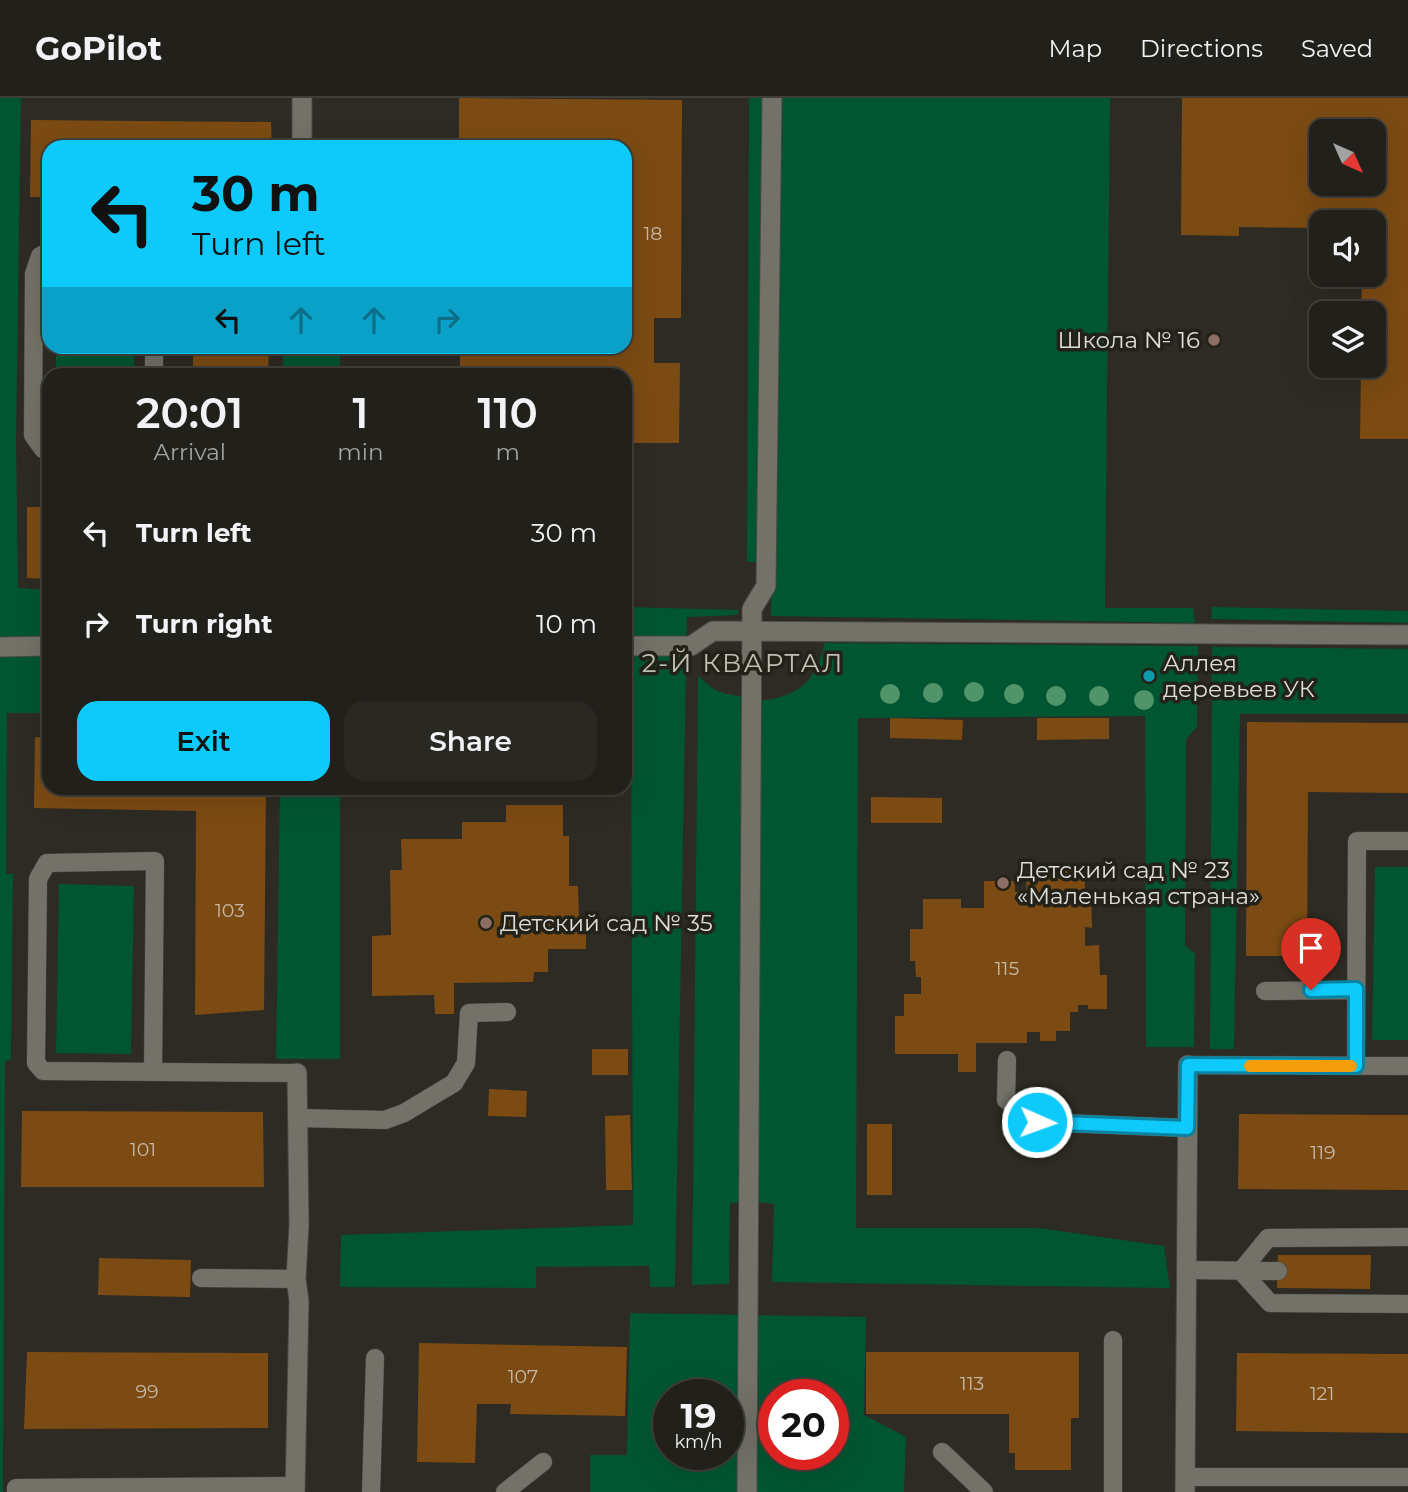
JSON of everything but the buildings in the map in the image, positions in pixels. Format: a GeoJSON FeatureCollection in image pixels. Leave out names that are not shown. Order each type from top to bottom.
{"type":"FeatureCollection","features":[{"type":"Feature","properties":{"kind":"street"},"geometry":{"type":"LineString","coordinates":[[302,98],[302,140]]}},
{"type":"Feature","properties":{"kind":"street"},"geometry":{"type":"LineString","coordinates":[[747,1492],[752,609],[766,586],[772,98]]}},
{"type":"Feature","properties":{"kind":"street"},"geometry":{"type":"LineString","coordinates":[[632,646],[691,646],[713,631],[1408,635]]}},
{"type":"Feature","properties":{"kind":"street"},"geometry":{"type":"LineString","coordinates":[[0,647],[42,646]]}},
{"type":"Feature","properties":{"kind":"street"},"geometry":{"type":"LineString","coordinates":[[1185,1485],[1188,1065]]}},
{"type":"Feature","properties":{"kind":"street"},"geometry":{"type":"LineString","coordinates":[[295,1489],[299,1301],[296,1279],[299,1225],[297,1073]]}},
{"type":"Feature","properties":{"kind":"lane"},"geometry":{"type":"LineString","coordinates":[[42,255],[34,274],[33,422],[33,435],[42,448]]}},
{"type":"Feature","properties":{"kind":"lane"},"geometry":{"type":"LineString","coordinates":[[1356,1066],[1357,841],[1408,841]]}},
{"type":"Feature","properties":{"kind":"lane"},"geometry":{"type":"LineString","coordinates":[[153,1072],[155,861],[47,863],[38,878],[36,1063],[43,1071],[153,1072],[297,1073]]}},
{"type":"Feature","properties":{"kind":"lane"},"geometry":{"type":"LineString","coordinates":[[1265,991],[1356,989]]}},
{"type":"Feature","properties":{"kind":"lane"},"geometry":{"type":"LineString","coordinates":[[297,1118],[385,1120],[404,1113],[454,1083],[466,1063],[468,1013],[507,1012]]}},
{"type":"Feature","properties":{"kind":"lane"},"geometry":{"type":"LineString","coordinates":[[1007,1060],[1006,1100],[1037,1122],[1187,1128]]}},
{"type":"Feature","properties":{"kind":"lane"},"geometry":{"type":"LineString","coordinates":[[1188,1065],[1408,1066]]}},
{"type":"Feature","properties":{"kind":"lane"},"geometry":{"type":"LineString","coordinates":[[1241,1271],[1268,1238],[1408,1237]]}},
{"type":"Feature","properties":{"kind":"lane"},"geometry":{"type":"LineString","coordinates":[[1187,1269],[1278,1271]]}},
{"type":"Feature","properties":{"kind":"lane"},"geometry":{"type":"LineString","coordinates":[[1241,1271],[1270,1303],[1408,1304]]}},
{"type":"Feature","properties":{"kind":"lane"},"geometry":{"type":"LineString","coordinates":[[201,1278],[296,1279]]}},
{"type":"Feature","properties":{"kind":"lane"},"geometry":{"type":"LineString","coordinates":[[1112,1492],[1113,1340]]}},
{"type":"Feature","properties":{"kind":"lane"},"geometry":{"type":"LineString","coordinates":[[371,1492],[374,1358]]}},
{"type":"Feature","properties":{"kind":"lane"},"geometry":{"type":"LineString","coordinates":[[942,1452],[984,1492]]}},
{"type":"Feature","properties":{"kind":"lane"},"geometry":{"type":"LineString","coordinates":[[505,1492],[543,1462]]}},
{"type":"Feature","properties":{"kind":"lane"},"geometry":{"type":"LineString","coordinates":[[1185,1485],[1408,1477]]}},
{"type":"Feature","properties":{"kind":"lane"},"geometry":{"type":"LineString","coordinates":[[16,1492],[16,1488],[295,1489]]}},
{"type":"Feature","properties":{"kind":"green space"},"geometry":{"type":"Polygon","coordinates":[[[0,98],[21,98],[16,441],[18,588],[42,590],[42,713],[7,713],[6,874],[13,874],[11,1060],[5,1061],[3,1492],[0,1492],[0,98]]]}},
{"type":"Feature","properties":{"kind":"green space"},"geometry":{"type":"Polygon","coordinates":[[[749,98],[763,98],[758,562],[747,562],[749,98]]]}},
{"type":"Feature","properties":{"kind":"green space"},"geometry":{"type":"Polygon","coordinates":[[[777,98],[1110,98],[1105,608],[1193,608],[1195,623],[771,616],[777,98]]]}},
{"type":"Feature","properties":{"kind":"green space"},"geometry":{"type":"Polygon","coordinates":[[[56,354],[134,354],[134,368],[56,368],[56,354]]]}},
{"type":"Feature","properties":{"kind":"green space"},"geometry":{"type":"Polygon","coordinates":[[[283,354],[340,354],[340,368],[283,368],[283,354]]]}},
{"type":"Feature","properties":{"kind":"green space"},"geometry":{"type":"Polygon","coordinates":[[[632,607],[739,610],[737,615],[687,617],[675,1287],[650,1287],[649,1266],[536,1267],[536,1288],[340,1287],[341,1235],[633,1225],[632,607]]]}},
{"type":"Feature","properties":{"kind":"green space"},"geometry":{"type":"Polygon","coordinates":[[[1212,607],[1408,611],[1408,623],[1211,619],[1212,607]]]}},
{"type":"Feature","properties":{"kind":"green space"},"geometry":{"type":"Polygon","coordinates":[[[825,643],[1198,646],[1197,727],[1186,739],[1185,945],[1195,954],[1194,1047],[1146,1047],[1145,716],[858,718],[856,1228],[1039,1228],[1164,1246],[1170,1288],[772,1282],[774,1204],[758,1202],[761,701],[786,695],[804,684],[816,668],[825,643]]]}},
{"type":"Feature","properties":{"kind":"green space"},"geometry":{"type":"Polygon","coordinates":[[[1212,647],[1408,649],[1408,714],[1240,714],[1234,1049],[1210,1049],[1212,647]]]}},
{"type":"Feature","properties":{"kind":"green space"},"geometry":{"type":"Polygon","coordinates":[[[698,675],[720,692],[747,697],[743,1202],[730,1203],[729,1284],[692,1285],[698,675]]]}},
{"type":"Feature","properties":{"kind":"green space"},"geometry":{"type":"Polygon","coordinates":[[[280,795],[340,795],[340,1059],[276,1059],[280,795]]]}},
{"type":"Feature","properties":{"kind":"green space"},"geometry":{"type":"Polygon","coordinates":[[[1375,867],[1408,867],[1408,1040],[1372,1040],[1375,867]]]}},
{"type":"Feature","properties":{"kind":"green space"},"geometry":{"type":"Polygon","coordinates":[[[59,884],[134,886],[131,1054],[56,1053],[59,884]]]}},
{"type":"Feature","properties":{"kind":"green space"},"geometry":{"type":"Polygon","coordinates":[[[630,1313],[866,1317],[864,1415],[906,1437],[904,1492],[590,1492],[590,1455],[627,1455],[630,1313]]]}},
{"type":"Feature","properties":{"kind":"slow traffic"},"geometry":{"type":"LineString","coordinates":[[1250,1066],[1351,1066]]}},
{"type":"Feature","properties":{"kind":"place","name":"Школа № 16"},"geometry":{"type":"Point","coordinates":[1214,340]}},
{"type":"Feature","properties":{"kind":"place","name":"Аллея деревьев УК"},"geometry":{"type":"Point","coordinates":[1149,676]}},
{"type":"Feature","properties":{"kind":"place","name":"Детский сад № 23 «Маленькая страна»"},"geometry":{"type":"Point","coordinates":[1003,883]}},
{"type":"Feature","properties":{"kind":"place","name":"Детский сад № 35"},"geometry":{"type":"Point","coordinates":[486,923]}},
{"type":"Feature","properties":{"kind":"district","name":"2-Й КВАРТАЛ"},"geometry":{"type":"Point","coordinates":[743,663]}},
{"type":"Feature","properties":{"kind":"route"},"geometry":{"type":"LineString","coordinates":[[1037,1122],[1187,1128],[1188,1065],[1356,1066],[1356,989],[1311,990]]}}]}
